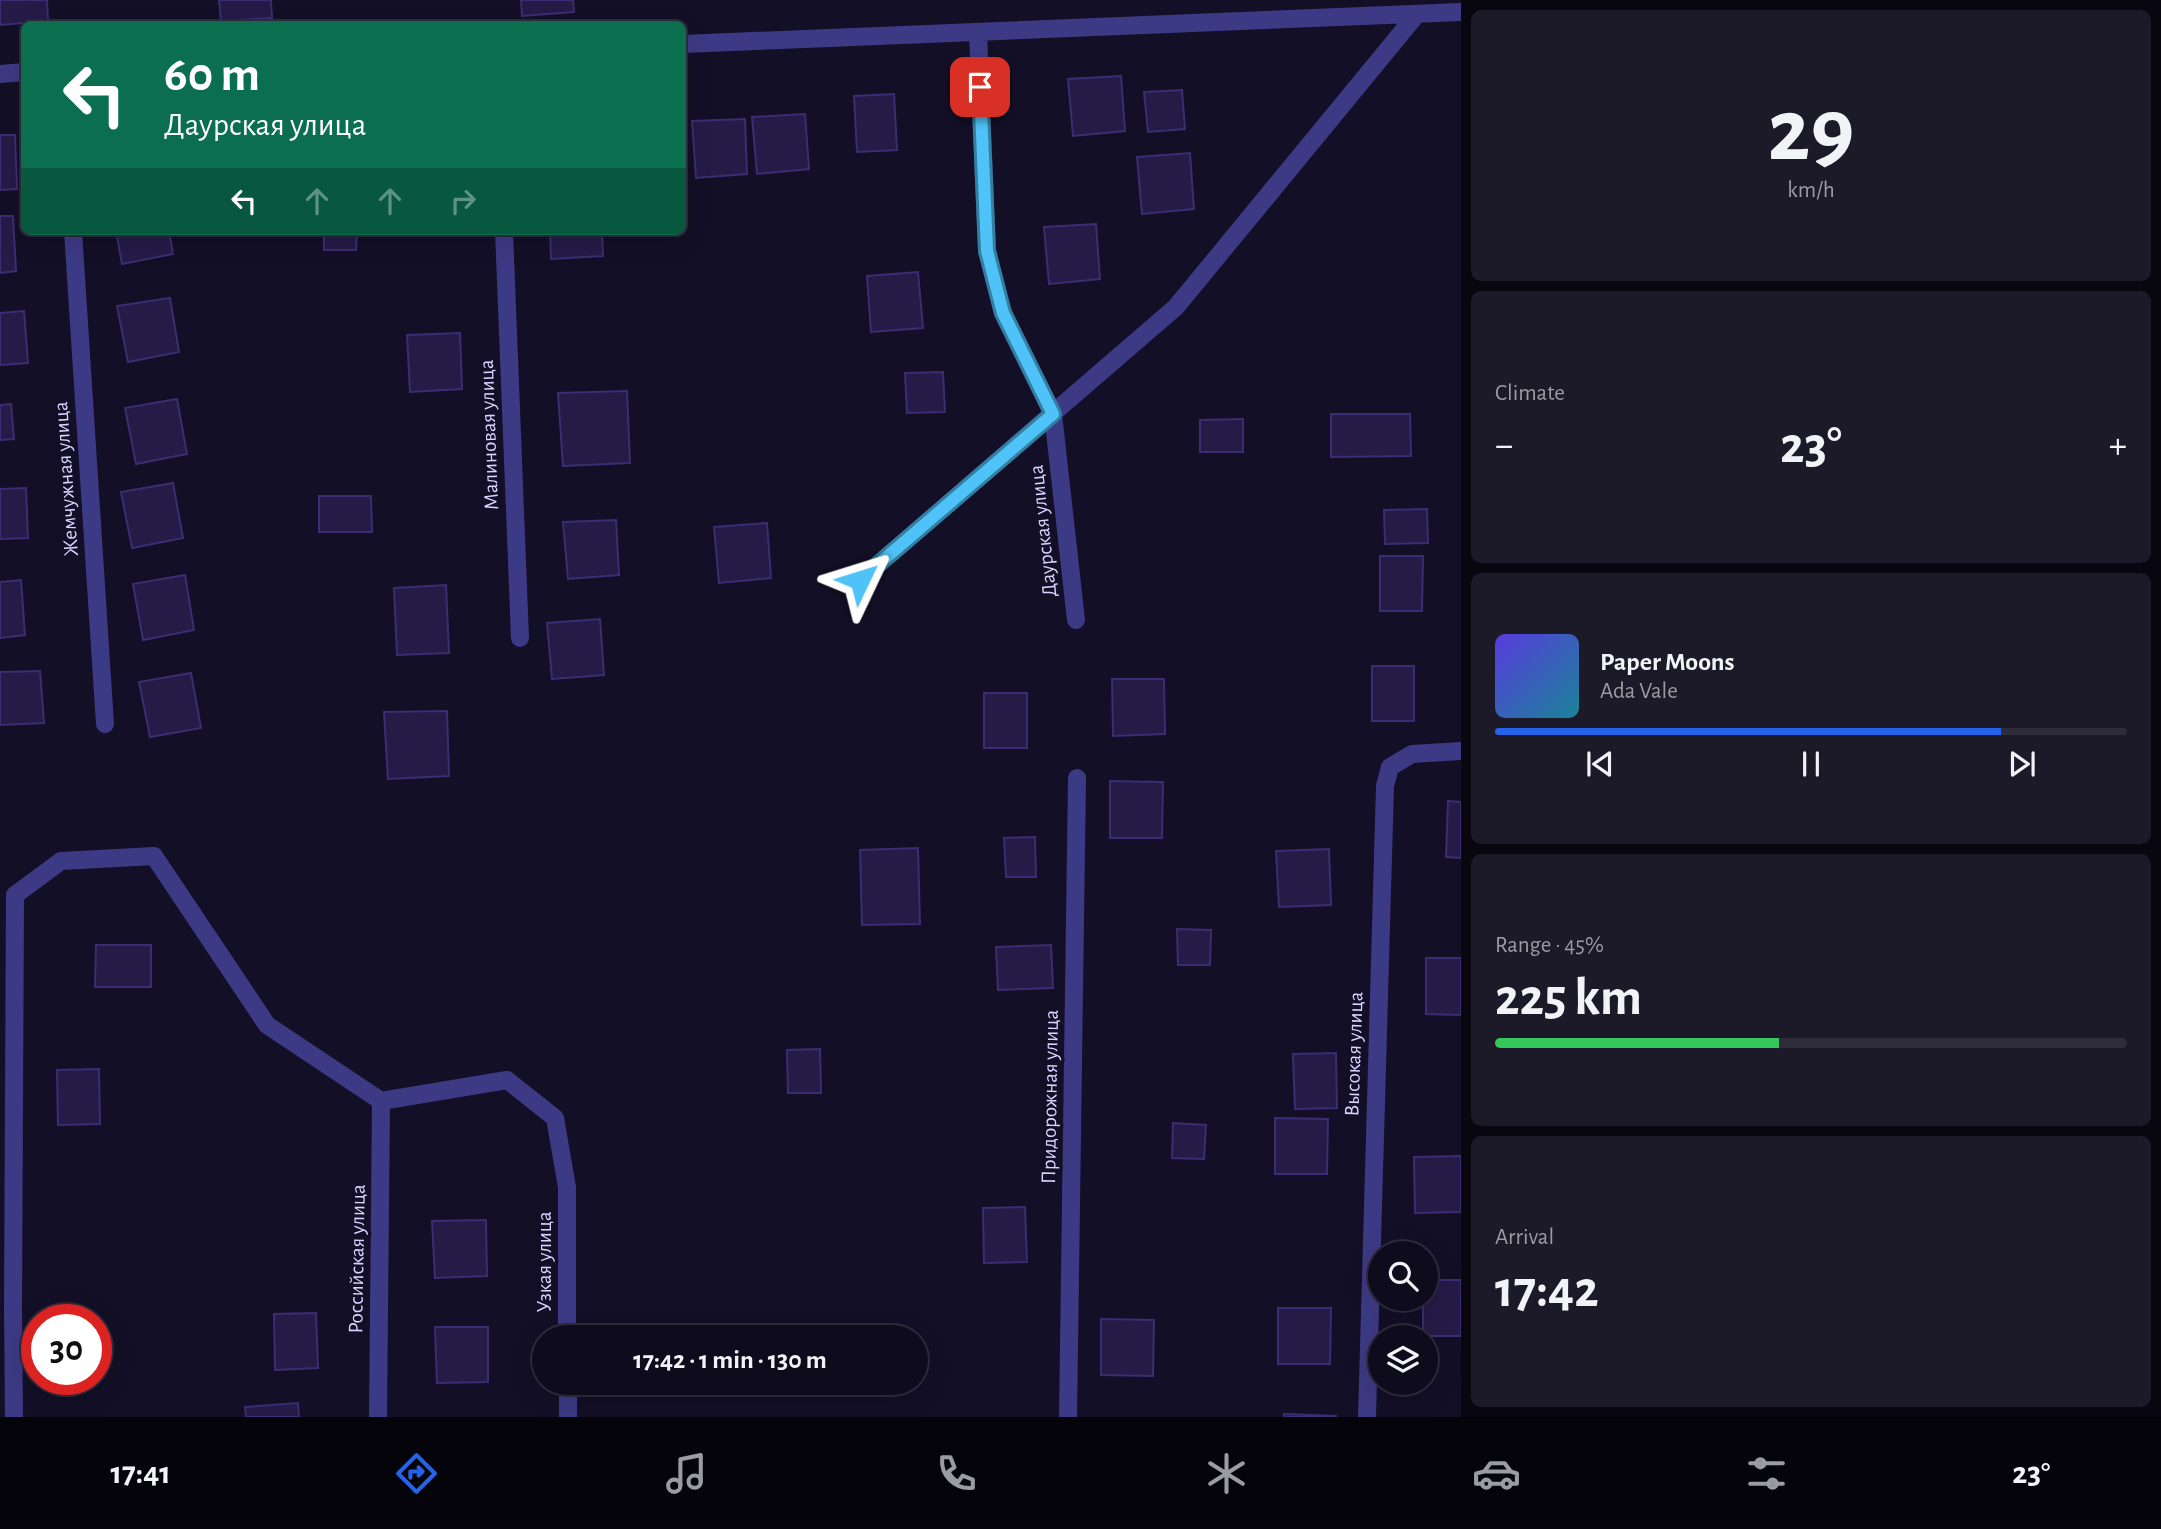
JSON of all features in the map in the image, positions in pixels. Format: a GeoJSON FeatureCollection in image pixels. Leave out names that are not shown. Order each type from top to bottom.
{"type":"FeatureCollection","features":[{"type":"Feature","properties":{"kind":"street"},"geometry":{"type":"LineString","coordinates":[[686,44],[1461,12]]}},
{"type":"Feature","properties":{"kind":"street"},"geometry":{"type":"LineString","coordinates":[[860,580],[1176,307],[1417,14]]}},
{"type":"Feature","properties":{"kind":"street","name":"Даурская улица"},"geometry":{"type":"LineString","coordinates":[[978,32],[987,251],[1003,313],[1053,414],[1076,620]]}},
{"type":"Feature","properties":{"kind":"street"},"geometry":{"type":"LineString","coordinates":[[0,74],[21,72]]}},
{"type":"Feature","properties":{"kind":"street","name":"Жемчужная улица"},"geometry":{"type":"LineString","coordinates":[[73,235],[105,724]]}},
{"type":"Feature","properties":{"kind":"street","name":"Малиновая улица"},"geometry":{"type":"LineString","coordinates":[[504,235],[520,638]]}},
{"type":"Feature","properties":{"kind":"street","name":"Высокая улица"},"geometry":{"type":"LineString","coordinates":[[1367,1417],[1385,786],[1390,767],[1412,754],[1461,751]]}},
{"type":"Feature","properties":{"kind":"street","name":"Придорожная улица"},"geometry":{"type":"LineString","coordinates":[[1068,1417],[1077,778]]}},
{"type":"Feature","properties":{"kind":"street"},"geometry":{"type":"LineString","coordinates":[[14,1417],[15,895],[61,862],[154,856],[267,1025],[381,1101]]}},
{"type":"Feature","properties":{"kind":"street","name":"Узкая улица"},"geometry":{"type":"LineString","coordinates":[[381,1101],[507,1080],[555,1118],[567,1187],[568,1325]]}},
{"type":"Feature","properties":{"kind":"street","name":"Российская улица"},"geometry":{"type":"LineString","coordinates":[[378,1417],[381,1101]]}},
{"type":"Feature","properties":{"kind":"street"},"geometry":{"type":"LineString","coordinates":[[568,1395],[568,1417]]}},
{"type":"Feature","properties":{"kind":"building"},"geometry":{"type":"Polygon","coordinates":[[[0,0],[47,0],[48,21],[21,21],[21,23],[0,25],[0,0]]]}},
{"type":"Feature","properties":{"kind":"building"},"geometry":{"type":"Polygon","coordinates":[[[219,0],[271,0],[272,18],[221,21],[219,0]]]}},
{"type":"Feature","properties":{"kind":"building"},"geometry":{"type":"Polygon","coordinates":[[[521,0],[573,0],[574,12],[522,16],[521,0]]]}},
{"type":"Feature","properties":{"kind":"building"},"geometry":{"type":"Polygon","coordinates":[[[1121,76],[1125,131],[1073,136],[1068,79],[1121,76]]]}},
{"type":"Feature","properties":{"kind":"building"},"geometry":{"type":"Polygon","coordinates":[[[1182,90],[1185,129],[1148,132],[1144,92],[1182,90]]]}},
{"type":"Feature","properties":{"kind":"building"},"geometry":{"type":"Polygon","coordinates":[[[894,94],[897,150],[857,152],[854,96],[894,94]]]}},
{"type":"Feature","properties":{"kind":"building"},"geometry":{"type":"Polygon","coordinates":[[[805,114],[809,169],[757,174],[752,117],[805,114]]]}},
{"type":"Feature","properties":{"kind":"building"},"geometry":{"type":"Polygon","coordinates":[[[745,119],[747,174],[696,178],[692,121],[745,119]]]}},
{"type":"Feature","properties":{"kind":"building"},"geometry":{"type":"Polygon","coordinates":[[[0,135],[15,135],[17,189],[0,190],[0,135]]]}},
{"type":"Feature","properties":{"kind":"building"},"geometry":{"type":"Polygon","coordinates":[[[1190,153],[1194,209],[1142,214],[1137,157],[1190,153]]]}},
{"type":"Feature","properties":{"kind":"building"},"geometry":{"type":"Polygon","coordinates":[[[0,216],[13,216],[16,271],[0,273],[0,216]]]}},
{"type":"Feature","properties":{"kind":"building"},"geometry":{"type":"Polygon","coordinates":[[[1096,224],[1100,279],[1049,284],[1044,227],[1096,224]]]}},
{"type":"Feature","properties":{"kind":"building"},"geometry":{"type":"Polygon","coordinates":[[[117,235],[170,235],[173,254],[122,264],[117,235]]]}},
{"type":"Feature","properties":{"kind":"building"},"geometry":{"type":"Polygon","coordinates":[[[324,235],[357,235],[356,250],[324,250],[324,235]]]}},
{"type":"Feature","properties":{"kind":"building"},"geometry":{"type":"Polygon","coordinates":[[[550,235],[602,235],[603,256],[551,259],[550,235]]]}},
{"type":"Feature","properties":{"kind":"building"},"geometry":{"type":"Polygon","coordinates":[[[918,272],[923,328],[871,332],[867,276],[918,272]]]}},
{"type":"Feature","properties":{"kind":"building"},"geometry":{"type":"Polygon","coordinates":[[[170,298],[179,352],[128,362],[117,306],[170,298]]]}},
{"type":"Feature","properties":{"kind":"building"},"geometry":{"type":"Polygon","coordinates":[[[24,311],[28,363],[0,365],[0,313],[24,311]]]}},
{"type":"Feature","properties":{"kind":"building"},"geometry":{"type":"Polygon","coordinates":[[[460,333],[462,389],[410,392],[407,335],[460,333]]]}},
{"type":"Feature","properties":{"kind":"building"},"geometry":{"type":"Polygon","coordinates":[[[943,372],[945,412],[907,413],[905,373],[943,372]]]}},
{"type":"Feature","properties":{"kind":"building"},"geometry":{"type":"Polygon","coordinates":[[[627,391],[630,463],[563,466],[558,393],[627,391]]]}},
{"type":"Feature","properties":{"kind":"building"},"geometry":{"type":"Polygon","coordinates":[[[177,399],[187,454],[136,464],[125,408],[177,399]]]}},
{"type":"Feature","properties":{"kind":"building"},"geometry":{"type":"Polygon","coordinates":[[[11,404],[14,439],[0,440],[0,405],[11,404]]]}},
{"type":"Feature","properties":{"kind":"building"},"geometry":{"type":"Polygon","coordinates":[[[1331,414],[1410,414],[1411,456],[1331,457],[1331,414]]]}},
{"type":"Feature","properties":{"kind":"building"},"geometry":{"type":"Polygon","coordinates":[[[1243,419],[1243,452],[1200,452],[1200,420],[1243,419]]]}},
{"type":"Feature","properties":{"kind":"building"},"geometry":{"type":"Polygon","coordinates":[[[173,483],[183,538],[132,548],[121,492],[173,483]]]}},
{"type":"Feature","properties":{"kind":"building"},"geometry":{"type":"Polygon","coordinates":[[[26,488],[28,538],[0,539],[0,489],[26,488]]]}},
{"type":"Feature","properties":{"kind":"building"},"geometry":{"type":"Polygon","coordinates":[[[319,496],[371,496],[372,532],[319,532],[319,496]]]}},
{"type":"Feature","properties":{"kind":"building"},"geometry":{"type":"Polygon","coordinates":[[[1427,509],[1428,543],[1385,544],[1384,510],[1427,509]]]}},
{"type":"Feature","properties":{"kind":"building"},"geometry":{"type":"Polygon","coordinates":[[[616,520],[619,575],[568,579],[563,522],[616,520]]]}},
{"type":"Feature","properties":{"kind":"building"},"geometry":{"type":"Polygon","coordinates":[[[767,523],[771,578],[719,583],[714,527],[767,523]]]}},
{"type":"Feature","properties":{"kind":"building"},"geometry":{"type":"Polygon","coordinates":[[[1380,556],[1423,556],[1422,611],[1380,611],[1380,556]]]}},
{"type":"Feature","properties":{"kind":"building"},"geometry":{"type":"Polygon","coordinates":[[[185,575],[194,630],[143,640],[133,584],[185,575]]]}},
{"type":"Feature","properties":{"kind":"building"},"geometry":{"type":"Polygon","coordinates":[[[21,580],[25,635],[0,638],[0,582],[21,580]]]}},
{"type":"Feature","properties":{"kind":"building"},"geometry":{"type":"Polygon","coordinates":[[[446,585],[449,653],[397,655],[394,588],[446,585]]]}},
{"type":"Feature","properties":{"kind":"building"},"geometry":{"type":"Polygon","coordinates":[[[600,619],[604,675],[552,679],[547,623],[600,619]]]}},
{"type":"Feature","properties":{"kind":"building"},"geometry":{"type":"Polygon","coordinates":[[[1372,666],[1414,666],[1414,721],[1372,721],[1372,666]]]}},
{"type":"Feature","properties":{"kind":"building"},"geometry":{"type":"Polygon","coordinates":[[[40,671],[44,723],[0,725],[0,672],[40,671]]]}},
{"type":"Feature","properties":{"kind":"building"},"geometry":{"type":"Polygon","coordinates":[[[191,673],[201,728],[150,737],[139,682],[191,673]]]}},
{"type":"Feature","properties":{"kind":"building"},"geometry":{"type":"Polygon","coordinates":[[[1112,679],[1164,679],[1165,734],[1113,736],[1112,679]]]}},
{"type":"Feature","properties":{"kind":"building"},"geometry":{"type":"Polygon","coordinates":[[[984,693],[1027,693],[1027,748],[984,748],[984,693]]]}},
{"type":"Feature","properties":{"kind":"building"},"geometry":{"type":"Polygon","coordinates":[[[447,711],[449,776],[388,779],[384,712],[447,711]]]}},
{"type":"Feature","properties":{"kind":"building"},"geometry":{"type":"Polygon","coordinates":[[[1110,781],[1163,782],[1162,838],[1110,838],[1110,781]]]}},
{"type":"Feature","properties":{"kind":"building"},"geometry":{"type":"Polygon","coordinates":[[[1448,801],[1461,802],[1461,858],[1446,857],[1448,801]]]}},
{"type":"Feature","properties":{"kind":"building"},"geometry":{"type":"Polygon","coordinates":[[[1035,837],[1036,877],[1006,877],[1004,838],[1035,837]]]}},
{"type":"Feature","properties":{"kind":"building"},"geometry":{"type":"Polygon","coordinates":[[[918,848],[920,924],[862,925],[860,850],[918,848]]]}},
{"type":"Feature","properties":{"kind":"building"},"geometry":{"type":"Polygon","coordinates":[[[1329,849],[1331,905],[1279,907],[1276,851],[1329,849]]]}},
{"type":"Feature","properties":{"kind":"building"},"geometry":{"type":"Polygon","coordinates":[[[1177,929],[1211,930],[1210,965],[1178,965],[1177,929]]]}},
{"type":"Feature","properties":{"kind":"building"},"geometry":{"type":"Polygon","coordinates":[[[96,945],[151,945],[151,987],[95,987],[96,945]]]}},
{"type":"Feature","properties":{"kind":"building"},"geometry":{"type":"Polygon","coordinates":[[[1051,945],[1053,988],[998,990],[996,947],[1051,945]]]}},
{"type":"Feature","properties":{"kind":"building"},"geometry":{"type":"Polygon","coordinates":[[[1426,958],[1461,958],[1461,1015],[1426,1014],[1426,958]]]}},
{"type":"Feature","properties":{"kind":"building"},"geometry":{"type":"Polygon","coordinates":[[[820,1049],[821,1093],[788,1093],[787,1050],[820,1049]]]}},
{"type":"Feature","properties":{"kind":"building"},"geometry":{"type":"Polygon","coordinates":[[[1336,1053],[1337,1108],[1295,1109],[1293,1054],[1336,1053]]]}},
{"type":"Feature","properties":{"kind":"building"},"geometry":{"type":"Polygon","coordinates":[[[99,1069],[100,1124],[58,1125],[57,1070],[99,1069]]]}},
{"type":"Feature","properties":{"kind":"building"},"geometry":{"type":"Polygon","coordinates":[[[1275,1118],[1328,1119],[1327,1174],[1275,1174],[1275,1118]]]}},
{"type":"Feature","properties":{"kind":"building"},"geometry":{"type":"Polygon","coordinates":[[[1173,1123],[1206,1125],[1204,1159],[1172,1158],[1173,1123]]]}},
{"type":"Feature","properties":{"kind":"building"},"geometry":{"type":"Polygon","coordinates":[[[1461,1156],[1461,1212],[1415,1213],[1414,1157],[1461,1156]]]}},
{"type":"Feature","properties":{"kind":"building"},"geometry":{"type":"Polygon","coordinates":[[[1025,1207],[1027,1262],[984,1263],[983,1208],[1025,1207]]]}},
{"type":"Feature","properties":{"kind":"building"},"geometry":{"type":"Polygon","coordinates":[[[486,1220],[487,1276],[435,1278],[432,1221],[486,1220]]]}},
{"type":"Feature","properties":{"kind":"building"},"geometry":{"type":"Polygon","coordinates":[[[1438,1280],[1461,1280],[1461,1336],[1438,1336],[1438,1325],[1423,1325],[1423,1311],[1438,1311],[1438,1280]]]}},
{"type":"Feature","properties":{"kind":"building"},"geometry":{"type":"Polygon","coordinates":[[[1278,1308],[1331,1308],[1330,1364],[1278,1364],[1278,1308]]]}},
{"type":"Feature","properties":{"kind":"building"},"geometry":{"type":"Polygon","coordinates":[[[316,1313],[318,1368],[275,1370],[274,1314],[316,1313]]]}},
{"type":"Feature","properties":{"kind":"building"},"geometry":{"type":"Polygon","coordinates":[[[1101,1319],[1154,1320],[1153,1376],[1101,1375],[1101,1319]]]}},
{"type":"Feature","properties":{"kind":"building"},"geometry":{"type":"Polygon","coordinates":[[[435,1327],[488,1327],[488,1382],[437,1383],[435,1327]]]}},
{"type":"Feature","properties":{"kind":"building"},"geometry":{"type":"Polygon","coordinates":[[[298,1403],[299,1417],[246,1417],[245,1407],[298,1403]]]}},
{"type":"Feature","properties":{"kind":"building"},"geometry":{"type":"Polygon","coordinates":[[[1284,1414],[1336,1416],[1336,1417],[1284,1417],[1284,1414]]]}},
{"type":"Feature","properties":{"kind":"route"},"geometry":{"type":"LineString","coordinates":[[860,580],[1053,414],[1003,313],[987,251],[980,87]]}}]}
